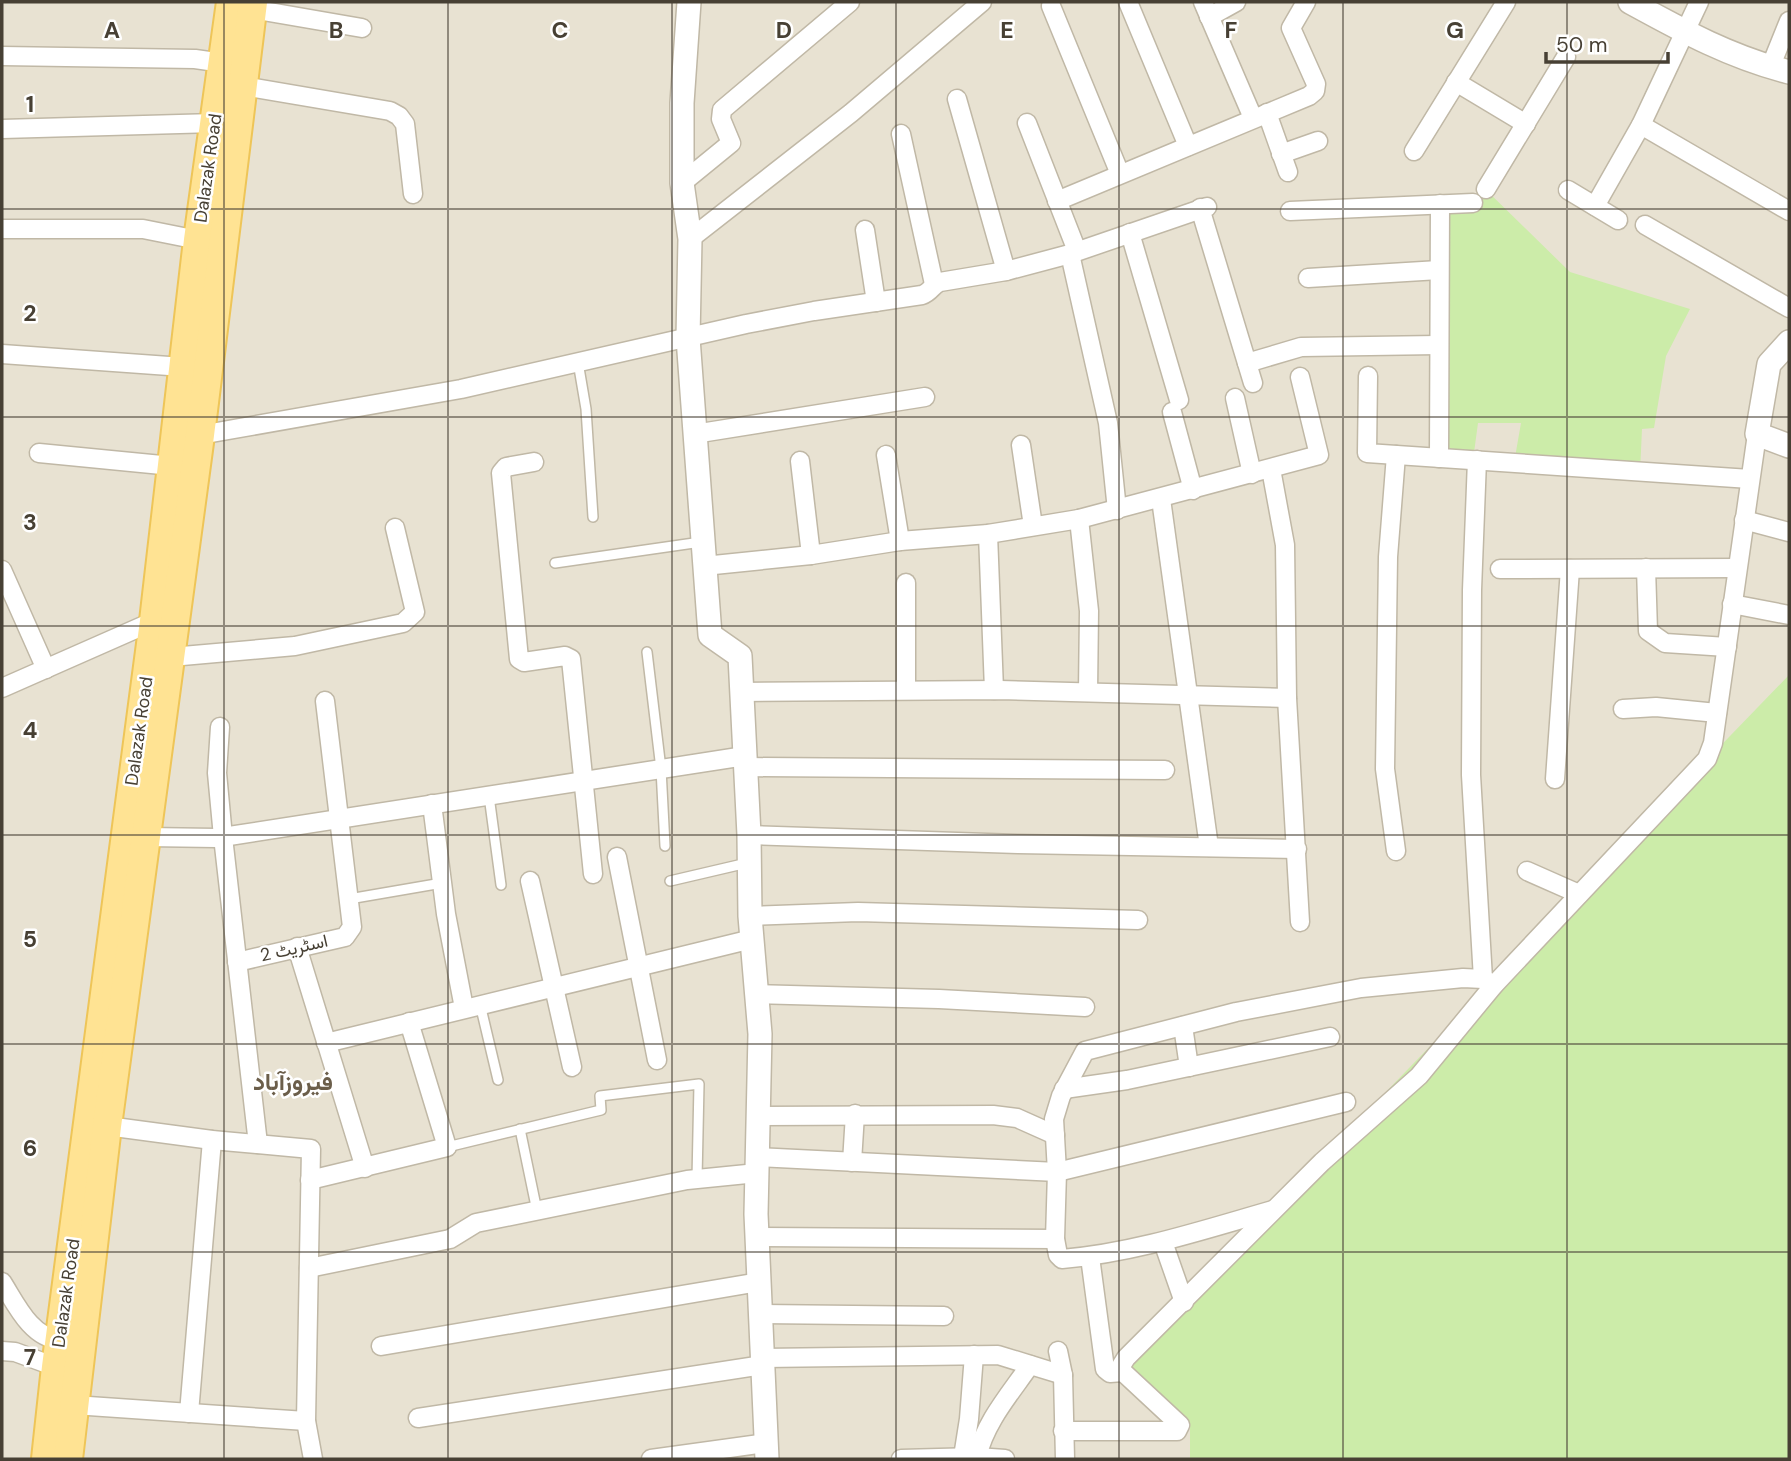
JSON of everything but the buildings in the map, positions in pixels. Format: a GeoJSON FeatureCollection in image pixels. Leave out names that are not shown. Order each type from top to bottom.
{"type":"FeatureCollection","features":[{"type":"Feature","properties":{"kind":"main road","name":"Dalazak Road"},"geometry":{"type":"LineString","coordinates":[[68,1459],[96,1234],[136,838],[154,621],[198,240],[223,63],[245,4]]}},
{"type":"Feature","properties":{"kind":"main road","name":"Dalazak Road"},"geometry":{"type":"LineString","coordinates":[[46,1459],[58,1354],[136,838],[171,657],[243,86],[245,4]]}},
{"type":"Feature","properties":{"kind":"street"},"geometry":{"type":"LineString","coordinates":[[651,1459],[767,1451],[757,1237],[760,1034],[750,916],[749,835],[740,656],[710,635],[688,338],[690,239],[682,183],[682,103],[689,2]]}},
{"type":"Feature","properties":{"kind":"street"},"geometry":{"type":"LineString","coordinates":[[682,183],[731,143],[721,119],[722,110],[850,2]]}},
{"type":"Feature","properties":{"kind":"street"},"geometry":{"type":"LineString","coordinates":[[690,239],[851,113],[982,2]]}},
{"type":"Feature","properties":{"kind":"street"},"geometry":{"type":"LineString","coordinates":[[1128,2],[1188,146]]}},
{"type":"Feature","properties":{"kind":"street"},"geometry":{"type":"LineString","coordinates":[[1236,2],[1206,9],[1281,154],[1287,172]]}},
{"type":"Feature","properties":{"kind":"street"},"geometry":{"type":"LineString","coordinates":[[1057,201],[1315,91],[1316,84],[1291,28],[1293,20],[1306,2]]}},
{"type":"Feature","properties":{"kind":"street"},"geometry":{"type":"LineString","coordinates":[[1414,151],[1506,2]]}},
{"type":"Feature","properties":{"kind":"street"},"geometry":{"type":"LineString","coordinates":[[1630,2],[1729,54],[1782,71],[1789,21]]}},
{"type":"Feature","properties":{"kind":"street"},"geometry":{"type":"LineString","coordinates":[[1595,206],[1641,125],[1699,2]]}},
{"type":"Feature","properties":{"kind":"street"},"geometry":{"type":"LineString","coordinates":[[245,4],[362,27]]}},
{"type":"Feature","properties":{"kind":"street"},"geometry":{"type":"LineString","coordinates":[[1051,6],[1120,174]]}},
{"type":"Feature","properties":{"kind":"street"},"geometry":{"type":"LineString","coordinates":[[2,56],[195,59],[223,63]]}},
{"type":"Feature","properties":{"kind":"street"},"geometry":{"type":"LineString","coordinates":[[1486,189],[1566,57]]}},
{"type":"Feature","properties":{"kind":"street"},"geometry":{"type":"LineString","coordinates":[[1456,82],[1526,124]]}},
{"type":"Feature","properties":{"kind":"street"},"geometry":{"type":"LineString","coordinates":[[243,86],[390,111],[399,116],[405,124],[413,194]]}},
{"type":"Feature","properties":{"kind":"street"},"geometry":{"type":"LineString","coordinates":[[957,99],[1006,271]]}},
{"type":"Feature","properties":{"kind":"street"},"geometry":{"type":"LineString","coordinates":[[2,129],[215,123]]}},
{"type":"Feature","properties":{"kind":"street"},"geometry":{"type":"LineString","coordinates":[[1027,123],[1057,201],[1073,253],[1108,423],[1117,510]]}},
{"type":"Feature","properties":{"kind":"street"},"geometry":{"type":"LineString","coordinates":[[1641,125],[1789,211]]}},
{"type":"Feature","properties":{"kind":"street"},"geometry":{"type":"LineString","coordinates":[[200,435],[461,389],[814,311],[922,295],[932,290],[934,284],[901,134]]}},
{"type":"Feature","properties":{"kind":"street"},"geometry":{"type":"LineString","coordinates":[[1281,154],[1318,141]]}},
{"type":"Feature","properties":{"kind":"street"},"geometry":{"type":"LineString","coordinates":[[1568,190],[1618,220]]}},
{"type":"Feature","properties":{"kind":"street"},"geometry":{"type":"LineString","coordinates":[[1290,212],[1473,202]]}},
{"type":"Feature","properties":{"kind":"street"},"geometry":{"type":"LineString","coordinates":[[1439,458],[1440,204]]}},
{"type":"Feature","properties":{"kind":"street"},"geometry":{"type":"LineString","coordinates":[[934,284],[1006,271],[1073,253],[1203,207],[1253,383]]}},
{"type":"Feature","properties":{"kind":"street"},"geometry":{"type":"LineString","coordinates":[[1645,225],[1789,308]]}},
{"type":"Feature","properties":{"kind":"street"},"geometry":{"type":"LineString","coordinates":[[2,229],[143,229],[198,240]]}},
{"type":"Feature","properties":{"kind":"street"},"geometry":{"type":"LineString","coordinates":[[865,230],[876,302]]}},
{"type":"Feature","properties":{"kind":"street"},"geometry":{"type":"LineString","coordinates":[[1130,233],[1176,406],[1193,490]]}},
{"type":"Feature","properties":{"kind":"street"},"geometry":{"type":"LineString","coordinates":[[1308,278],[1439,270]]}},
{"type":"Feature","properties":{"kind":"street"},"geometry":{"type":"LineString","coordinates":[[1247,363],[1301,346],[1438,345]]}},
{"type":"Feature","properties":{"kind":"street"},"geometry":{"type":"LineString","coordinates":[[1063,1431],[1177,1431],[1180,1425],[1123,1372],[1121,1366],[1126,1358],[1322,1162],[1419,1076],[1488,982],[1579,894],[1707,759],[1713,743],[1769,364],[1786,351]]}},
{"type":"Feature","properties":{"kind":"street"},"geometry":{"type":"LineString","coordinates":[[2,354],[183,368]]}},
{"type":"Feature","properties":{"kind":"street"},"geometry":{"type":"LineString","coordinates":[[1368,376],[1367,453],[1750,479]]}},
{"type":"Feature","properties":{"kind":"street"},"geometry":{"type":"LineString","coordinates":[[704,566],[811,555],[900,541],[988,534],[1079,519],[1319,455],[1300,377]]}},
{"type":"Feature","properties":{"kind":"street"},"geometry":{"type":"LineString","coordinates":[[694,434],[925,397]]}},
{"type":"Feature","properties":{"kind":"street"},"geometry":{"type":"LineString","coordinates":[[1235,398],[1252,474]]}},
{"type":"Feature","properties":{"kind":"street"},"geometry":{"type":"LineString","coordinates":[[1757,434],[1789,446]]}},
{"type":"Feature","properties":{"kind":"street"},"geometry":{"type":"LineString","coordinates":[[1021,445],[1033,526]]}},
{"type":"Feature","properties":{"kind":"street"},"geometry":{"type":"LineString","coordinates":[[39,453],[172,466]]}},
{"type":"Feature","properties":{"kind":"street"},"geometry":{"type":"LineString","coordinates":[[886,455],[900,541]]}},
{"type":"Feature","properties":{"kind":"street"},"geometry":{"type":"LineString","coordinates":[[1396,455],[1388,556],[1385,769],[1396,851]]}},
{"type":"Feature","properties":{"kind":"street"},"geometry":{"type":"LineString","coordinates":[[1478,460],[1472,590],[1471,775],[1488,982]]}},
{"type":"Feature","properties":{"kind":"street"},"geometry":{"type":"LineString","coordinates":[[534,461],[506,467],[501,473],[519,659],[524,662],[565,656],[571,659],[593,874]]}},
{"type":"Feature","properties":{"kind":"street"},"geometry":{"type":"LineString","coordinates":[[800,461],[811,555]]}},
{"type":"Feature","properties":{"kind":"street"},"geometry":{"type":"LineString","coordinates":[[1270,469],[1285,545],[1287,698],[1300,922]]}},
{"type":"Feature","properties":{"kind":"street"},"geometry":{"type":"LineString","coordinates":[[1161,499],[1209,847]]}},
{"type":"Feature","properties":{"kind":"street"},"geometry":{"type":"LineString","coordinates":[[1079,519],[1089,611],[1088,692]]}},
{"type":"Feature","properties":{"kind":"street"},"geometry":{"type":"LineString","coordinates":[[1744,520],[1789,532]]}},
{"type":"Feature","properties":{"kind":"street"},"geometry":{"type":"LineString","coordinates":[[171,657],[295,646],[403,623],[415,612],[395,528]]}},
{"type":"Feature","properties":{"kind":"street"},"geometry":{"type":"LineString","coordinates":[[988,534],[994,690]]}},
{"type":"Feature","properties":{"kind":"street"},"geometry":{"type":"LineString","coordinates":[[1646,568],[1648,631],[1665,642],[1727,647]]}},
{"type":"Feature","properties":{"kind":"street"},"geometry":{"type":"LineString","coordinates":[[1500,569],[1737,568]]}},
{"type":"Feature","properties":{"kind":"street"},"geometry":{"type":"LineString","coordinates":[[1555,779],[1570,569]]}},
{"type":"Feature","properties":{"kind":"street"},"geometry":{"type":"LineString","coordinates":[[2,570],[47,669]]}},
{"type":"Feature","properties":{"kind":"street"},"geometry":{"type":"LineString","coordinates":[[906,583],[906,690]]}},
{"type":"Feature","properties":{"kind":"street"},"geometry":{"type":"LineString","coordinates":[[1732,604],[1789,615]]}},
{"type":"Feature","properties":{"kind":"street"},"geometry":{"type":"LineString","coordinates":[[2,688],[154,621]]}},
{"type":"Feature","properties":{"kind":"street"},"geometry":{"type":"LineString","coordinates":[[741,692],[994,690],[1287,698]]}},
{"type":"Feature","properties":{"kind":"street"},"geometry":{"type":"LineString","coordinates":[[325,701],[349,899]]}},
{"type":"Feature","properties":{"kind":"street"},"geometry":{"type":"LineString","coordinates":[[1623,709],[1656,707],[1717,713]]}},
{"type":"Feature","properties":{"kind":"street"},"geometry":{"type":"LineString","coordinates":[[220,727],[217,773],[258,1144]]}},
{"type":"Feature","properties":{"kind":"street"},"geometry":{"type":"LineString","coordinates":[[136,838],[223,837],[661,769],[746,761],[1165,770]]}},
{"type":"Feature","properties":{"kind":"street"},"geometry":{"type":"LineString","coordinates":[[432,804],[442,883],[472,1006]]}},
{"type":"Feature","properties":{"kind":"street"},"geometry":{"type":"LineString","coordinates":[[749,835],[1018,844],[1297,849]]}},
{"type":"Feature","properties":{"kind":"street"},"geometry":{"type":"LineString","coordinates":[[617,857],[657,1060]]}},
{"type":"Feature","properties":{"kind":"street"},"geometry":{"type":"LineString","coordinates":[[1527,871],[1579,894]]}},
{"type":"Feature","properties":{"kind":"street"},"geometry":{"type":"LineString","coordinates":[[530,881],[572,1067]]}},
{"type":"Feature","properties":{"kind":"street","name":"اسٹریٹ 2"},"geometry":{"type":"LineString","coordinates":[[237,962],[345,937],[352,927],[349,899]]}},
{"type":"Feature","properties":{"kind":"street"},"geometry":{"type":"LineString","coordinates":[[750,916],[858,912],[1138,920]]}},
{"type":"Feature","properties":{"kind":"street"},"geometry":{"type":"LineString","coordinates":[[326,1042],[752,939]]}},
{"type":"Feature","properties":{"kind":"street"},"geometry":{"type":"LineString","coordinates":[[297,947],[365,1168]]}},
{"type":"Feature","properties":{"kind":"street"},"geometry":{"type":"LineString","coordinates":[[1276,1209],[1163,1242],[1090,1257],[1062,1259],[1058,1255],[1055,1239],[1057,1172],[1054,1119],[1064,1089],[1085,1051],[1236,1012],[1361,988],[1463,978],[1488,982]]}},
{"type":"Feature","properties":{"kind":"street"},"geometry":{"type":"LineString","coordinates":[[757,994],[939,999],[1085,1007]]}},
{"type":"Feature","properties":{"kind":"street"},"geometry":{"type":"LineString","coordinates":[[310,1180],[447,1147],[409,1022]]}},
{"type":"Feature","properties":{"kind":"street"},"geometry":{"type":"LineString","coordinates":[[1183,1026],[1189,1067]]}},
{"type":"Feature","properties":{"kind":"street"},"geometry":{"type":"LineString","coordinates":[[1064,1089],[1189,1067],[1330,1037]]}},
{"type":"Feature","properties":{"kind":"street"},"geometry":{"type":"LineString","coordinates":[[309,1268],[450,1239],[476,1223],[757,1165],[852,1162],[1057,1172],[1346,1102]]}},
{"type":"Feature","properties":{"kind":"street"},"geometry":{"type":"LineString","coordinates":[[852,1162],[855,1114]]}},
{"type":"Feature","properties":{"kind":"street"},"geometry":{"type":"LineString","coordinates":[[758,1116],[993,1115],[1017,1118],[1055,1135]]}},
{"type":"Feature","properties":{"kind":"street"},"geometry":{"type":"LineString","coordinates":[[107,1126],[212,1140],[311,1149],[306,1421],[313,1459]]}},
{"type":"Feature","properties":{"kind":"street"},"geometry":{"type":"LineString","coordinates":[[189,1413],[212,1140]]}},
{"type":"Feature","properties":{"kind":"street"},"geometry":{"type":"LineString","coordinates":[[757,1237],[1055,1239]]}},
{"type":"Feature","properties":{"kind":"street"},"geometry":{"type":"LineString","coordinates":[[1163,1242],[1184,1302]]}},
{"type":"Feature","properties":{"kind":"street"},"geometry":{"type":"LineString","coordinates":[[1090,1257],[1105,1369],[1110,1373],[1123,1372]]}},
{"type":"Feature","properties":{"kind":"street"},"geometry":{"type":"LineString","coordinates":[[2,1282],[32,1326],[58,1354]]}},
{"type":"Feature","properties":{"kind":"street"},"geometry":{"type":"LineString","coordinates":[[381,1346],[759,1282]]}},
{"type":"Feature","properties":{"kind":"street"},"geometry":{"type":"LineString","coordinates":[[760,1314],[944,1316]]}},
{"type":"Feature","properties":{"kind":"street"},"geometry":{"type":"LineString","coordinates":[[1058,1350],[1063,1376],[1065,1459]]}},
{"type":"Feature","properties":{"kind":"street"},"geometry":{"type":"LineString","coordinates":[[2,1351],[58,1354]]}},
{"type":"Feature","properties":{"kind":"street"},"geometry":{"type":"LineString","coordinates":[[970,1457],[969,1419],[974,1355]]}},
{"type":"Feature","properties":{"kind":"street"},"geometry":{"type":"LineString","coordinates":[[418,1418],[763,1362],[998,1355],[1063,1376]]}},
{"type":"Feature","properties":{"kind":"street"},"geometry":{"type":"LineString","coordinates":[[970,1457],[988,1425],[1030,1365]]}},
{"type":"Feature","properties":{"kind":"street"},"geometry":{"type":"LineString","coordinates":[[74,1405],[306,1421]]}},
{"type":"Feature","properties":{"kind":"street"},"geometry":{"type":"LineString","coordinates":[[901,1459],[1005,1459]]}},
{"type":"Feature","properties":{"kind":"lane"},"geometry":{"type":"LineString","coordinates":[[578,362],[586,409],[593,517]]}},
{"type":"Feature","properties":{"kind":"lane"},"geometry":{"type":"LineString","coordinates":[[555,563],[703,542]]}},
{"type":"Feature","properties":{"kind":"lane"},"geometry":{"type":"LineString","coordinates":[[647,652],[661,769],[665,846]]}},
{"type":"Feature","properties":{"kind":"lane"},"geometry":{"type":"LineString","coordinates":[[489,796],[501,885]]}},
{"type":"Feature","properties":{"kind":"lane"},"geometry":{"type":"LineString","coordinates":[[670,881],[749,863]]}},
{"type":"Feature","properties":{"kind":"lane"},"geometry":{"type":"LineString","coordinates":[[349,899],[442,883]]}},
{"type":"Feature","properties":{"kind":"lane"},"geometry":{"type":"LineString","coordinates":[[472,1006],[498,1080]]}},
{"type":"Feature","properties":{"kind":"lane"},"geometry":{"type":"LineString","coordinates":[[447,1147],[601,1110],[600,1096],[699,1084],[697,1178]]}},
{"type":"Feature","properties":{"kind":"lane"},"geometry":{"type":"LineString","coordinates":[[520,1129],[537,1211]]}},
{"type":"Feature","properties":{"kind":"shaded area"},"geometry":{"type":"Polygon","coordinates":[[[2,2],[1789,2],[1789,1459],[2,1459],[2,2]]]}},
{"type":"Feature","properties":{"kind":"green space"},"geometry":{"type":"Polygon","coordinates":[[[1482,186],[1570,272],[1690,309],[1666,356],[1654,428],[1642,429],[1640,472],[1514,463],[1521,423],[1478,423],[1473,460],[1438,454],[1440,204],[1473,202],[1482,186]]]}},
{"type":"Feature","properties":{"kind":"green space"},"geometry":{"type":"Polygon","coordinates":[[[1789,675],[1789,1459],[1190,1459],[1190,1424],[1121,1366],[1789,675]]]}},
{"type":"Feature","properties":{"kind":"district","name":"فیروزآباد"},"geometry":{"type":"Point","coordinates":[293,1081]}}]}
